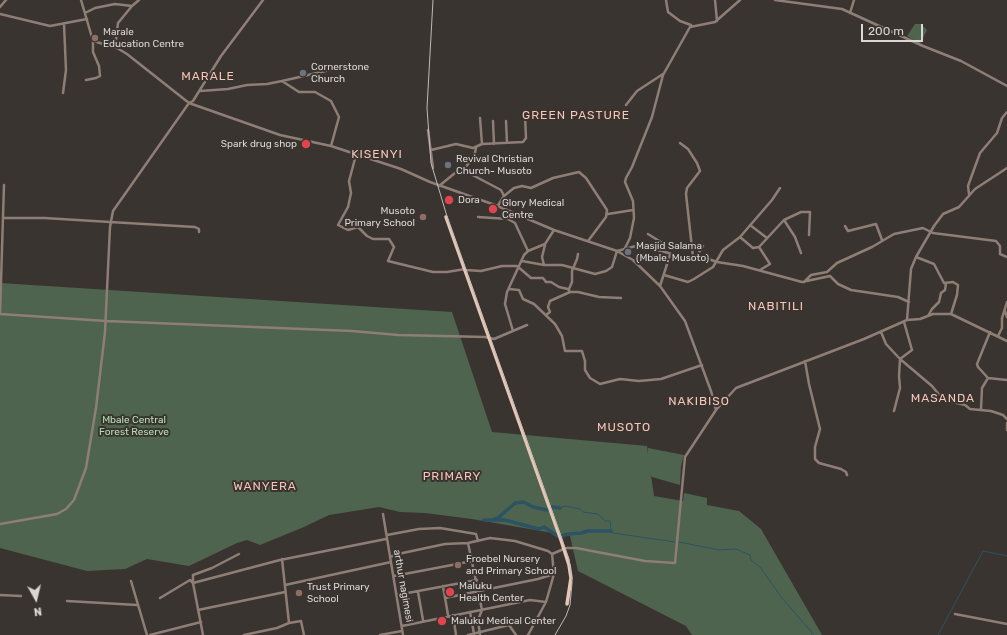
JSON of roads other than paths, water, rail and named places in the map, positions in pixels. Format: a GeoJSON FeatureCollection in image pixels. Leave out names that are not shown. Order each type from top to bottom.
{"type":"FeatureCollection","features":[{"type":"Feature","properties":{"kind":"main road"},"geometry":{"type":"LineString","coordinates":[[446,216],[562,540],[571,578],[567,604]]}},
{"type":"Feature","properties":{"kind":"street"},"geometry":{"type":"LineString","coordinates":[[0,7],[6,0]]}},
{"type":"Feature","properties":{"kind":"street"},"geometry":{"type":"LineString","coordinates":[[81,0],[93,41],[100,76],[86,80]]}},
{"type":"Feature","properties":{"kind":"street"},"geometry":{"type":"LineString","coordinates":[[112,47],[117,37],[118,24],[129,12],[132,6],[139,0]]}},
{"type":"Feature","properties":{"kind":"street"},"geometry":{"type":"LineString","coordinates":[[0,524],[57,514],[66,510],[74,500],[82,480],[90,452],[106,320],[110,222],[117,205],[189,103],[193,101],[200,91],[221,56],[263,0]]}},
{"type":"Feature","properties":{"kind":"street"},"geometry":{"type":"LineString","coordinates":[[666,0],[668,12],[680,21],[691,25],[706,25],[717,21],[740,0]]}},
{"type":"Feature","properties":{"kind":"street"},"geometry":{"type":"LineString","coordinates":[[715,0],[717,21]]}},
{"type":"Feature","properties":{"kind":"street"},"geometry":{"type":"LineString","coordinates":[[775,0],[842,9],[961,61],[1007,86]]}},
{"type":"Feature","properties":{"kind":"street"},"geometry":{"type":"LineString","coordinates":[[850,13],[854,0]]}},
{"type":"Feature","properties":{"kind":"street"},"geometry":{"type":"LineString","coordinates":[[85,13],[95,8],[114,4],[132,6]]}},
{"type":"Feature","properties":{"kind":"street"},"geometry":{"type":"LineString","coordinates":[[0,14],[43,25],[87,20]]}},
{"type":"Feature","properties":{"kind":"street"},"geometry":{"type":"LineString","coordinates":[[63,93],[66,70],[64,23]]}},
{"type":"Feature","properties":{"kind":"street"},"geometry":{"type":"LineString","coordinates":[[625,248],[631,234],[634,210],[632,198],[625,182],[626,178],[632,167],[652,117],[665,73],[691,25]]}},
{"type":"Feature","properties":{"kind":"street"},"geometry":{"type":"LineString","coordinates":[[93,41],[127,54],[189,103],[280,135],[331,146],[401,169],[439,186],[498,207],[554,230],[617,251],[633,260],[660,286],[685,321],[702,365],[716,410]]}},
{"type":"Feature","properties":{"kind":"street"},"geometry":{"type":"LineString","coordinates":[[200,91],[228,89],[247,85],[261,85],[330,70]]}},
{"type":"Feature","properties":{"kind":"street"},"geometry":{"type":"LineString","coordinates":[[626,105],[637,91],[665,73]]}},
{"type":"Feature","properties":{"kind":"street"},"geometry":{"type":"LineString","coordinates":[[282,81],[295,90],[310,90],[332,101],[339,120],[331,146]]}},
{"type":"Feature","properties":{"kind":"street"},"geometry":{"type":"LineString","coordinates":[[969,194],[968,186],[980,153],[997,133],[1002,118],[1007,112]]}},
{"type":"Feature","properties":{"kind":"street"},"geometry":{"type":"LineString","coordinates":[[439,186],[455,173],[464,170],[474,157],[476,148],[482,144],[523,142],[526,140],[525,116]]}},
{"type":"Feature","properties":{"kind":"street"},"geometry":{"type":"LineString","coordinates":[[480,118],[482,144]]}},
{"type":"Feature","properties":{"kind":"street"},"geometry":{"type":"LineString","coordinates":[[493,121],[494,144]]}},
{"type":"Feature","properties":{"kind":"street"},"geometry":{"type":"LineString","coordinates":[[506,121],[507,143]]}},
{"type":"Feature","properties":{"kind":"street"},"geometry":{"type":"LineString","coordinates":[[428,130],[433,168]]}},
{"type":"Feature","properties":{"kind":"street"},"geometry":{"type":"LineString","coordinates":[[680,143],[688,149],[699,168],[698,173],[687,188],[686,194],[694,257]]}},
{"type":"Feature","properties":{"kind":"street"},"geometry":{"type":"LineString","coordinates":[[431,150],[456,144],[476,148]]}},
{"type":"Feature","properties":{"kind":"street"},"geometry":{"type":"LineString","coordinates":[[356,155],[349,181],[351,193],[348,207],[338,224],[348,230],[358,227],[367,236],[373,239],[389,239],[394,247],[388,261],[433,272],[466,270],[481,271],[506,266],[518,267],[531,278],[543,278],[546,282],[551,282],[559,287],[599,297],[621,298]]}},
{"type":"Feature","properties":{"kind":"street"},"geometry":{"type":"LineString","coordinates":[[907,320],[910,272],[916,257],[931,232],[943,214],[959,207],[969,194],[991,177],[1007,168]]}},
{"type":"Feature","properties":{"kind":"street"},"geometry":{"type":"LineString","coordinates":[[464,170],[501,190],[504,196]]}},
{"type":"Feature","properties":{"kind":"street"},"geometry":{"type":"LineString","coordinates":[[498,207],[504,196],[516,187],[530,188],[553,178],[579,172],[586,178],[595,194],[604,203],[608,214]]}},
{"type":"Feature","properties":{"kind":"street"},"geometry":{"type":"LineString","coordinates":[[4,185],[0,314],[352,330],[398,335],[496,338],[527,325]]}},
{"type":"Feature","properties":{"kind":"street"},"geometry":{"type":"LineString","coordinates":[[664,275],[688,282],[713,267],[723,250],[740,237],[772,200],[780,188]]}},
{"type":"Feature","properties":{"kind":"street"},"geometry":{"type":"LineString","coordinates":[[588,241],[608,214],[634,210]]}},
{"type":"Feature","properties":{"kind":"street"},"geometry":{"type":"LineString","coordinates":[[740,237],[753,248],[759,247],[784,220],[801,212],[810,212],[809,235]]}},
{"type":"Feature","properties":{"kind":"street"},"geometry":{"type":"LineString","coordinates":[[478,217],[508,219],[515,223],[528,251]]}},
{"type":"Feature","properties":{"kind":"street"},"geometry":{"type":"LineString","coordinates":[[4,218],[44,218],[195,227],[199,228],[199,232]]}},
{"type":"Feature","properties":{"kind":"street"},"geometry":{"type":"LineString","coordinates":[[784,220],[795,237],[801,253]]}},
{"type":"Feature","properties":{"kind":"street"},"geometry":{"type":"LineString","coordinates":[[845,226],[848,231],[876,224],[882,240]]}},
{"type":"Feature","properties":{"kind":"street"},"geometry":{"type":"LineString","coordinates":[[750,225],[767,238]]}},
{"type":"Feature","properties":{"kind":"street"},"geometry":{"type":"LineString","coordinates":[[804,282],[811,275],[826,272],[837,263],[872,247],[894,234],[923,228],[931,232],[976,240],[996,241],[1000,246],[1000,254],[1007,257]]}},
{"type":"Feature","properties":{"kind":"street"},"geometry":{"type":"LineString","coordinates":[[544,265],[542,257],[545,244],[554,230]]}},
{"type":"Feature","properties":{"kind":"street"},"geometry":{"type":"LineString","coordinates":[[648,234],[664,244],[663,251]]}},
{"type":"Feature","properties":{"kind":"street"},"geometry":{"type":"LineString","coordinates":[[513,331],[505,304],[509,289],[518,267],[528,251],[545,244]]}},
{"type":"Feature","properties":{"kind":"street"},"geometry":{"type":"LineString","coordinates":[[617,251],[636,246],[663,251],[670,255],[708,258],[717,262],[760,270],[804,282],[830,276],[838,284],[851,290],[898,297],[909,302]]}},
{"type":"Feature","properties":{"kind":"street"},"geometry":{"type":"LineString","coordinates":[[694,257],[703,246]]}},
{"type":"Feature","properties":{"kind":"street"},"geometry":{"type":"LineString","coordinates":[[759,247],[770,264],[760,270]]}},
{"type":"Feature","properties":{"kind":"street"},"geometry":{"type":"LineString","coordinates":[[522,260],[544,265],[562,265],[595,274],[606,272],[612,266],[617,251]]}},
{"type":"Feature","properties":{"kind":"street"},"geometry":{"type":"LineString","coordinates":[[546,315],[550,312],[548,307],[550,301],[569,290],[572,282],[573,268],[578,254]]}},
{"type":"Feature","properties":{"kind":"street"},"geometry":{"type":"LineString","coordinates":[[660,286],[670,255]]}},
{"type":"Feature","properties":{"kind":"street"},"geometry":{"type":"LineString","coordinates":[[916,257],[934,264],[938,274],[946,283],[945,290],[941,293],[939,302],[932,308],[928,316]]}},
{"type":"Feature","properties":{"kind":"street"},"geometry":{"type":"LineString","coordinates":[[946,283],[953,282],[958,287],[958,295],[951,314]]}},
{"type":"Feature","properties":{"kind":"street"},"geometry":{"type":"LineString","coordinates":[[509,289],[518,290],[523,299],[534,304],[546,315],[560,332],[565,351],[582,351],[586,361],[585,370],[590,378],[600,384],[620,379],[639,381],[661,379],[702,365]]}},
{"type":"Feature","properties":{"kind":"street"},"geometry":{"type":"LineString","coordinates":[[998,336],[1002,328],[1004,310],[1007,302]]}},
{"type":"Feature","properties":{"kind":"street"},"geometry":{"type":"LineString","coordinates":[[1004,310],[1007,317]]}},
{"type":"Feature","properties":{"kind":"street"},"geometry":{"type":"LineString","coordinates":[[552,554],[564,548],[576,548],[645,561],[675,563],[685,457],[716,410],[736,388],[881,332],[907,320],[920,319],[928,316],[951,314],[1007,341]]}},
{"type":"Feature","properties":{"kind":"street"},"geometry":{"type":"LineString","coordinates":[[894,411],[900,388],[898,376],[900,359],[912,350],[904,322]]}},
{"type":"Feature","properties":{"kind":"street"},"geometry":{"type":"LineString","coordinates":[[881,332],[886,344],[900,359],[932,386],[941,397],[964,405],[970,409],[991,410],[1003,415],[1007,419]]}},
{"type":"Feature","properties":{"kind":"street"},"geometry":{"type":"LineString","coordinates":[[990,332],[977,364],[988,378],[1007,380]]}},
{"type":"Feature","properties":{"kind":"street"},"geometry":{"type":"LineString","coordinates":[[805,361],[820,428],[815,447],[815,460],[834,468],[841,469],[846,472],[847,475]]}},
{"type":"Feature","properties":{"kind":"street"},"geometry":{"type":"LineString","coordinates":[[981,409],[982,388],[988,378]]}},
{"type":"Feature","properties":{"kind":"street"},"geometry":{"type":"LineString","coordinates":[[1007,423],[1007,430]]}},
{"type":"Feature","properties":{"kind":"street"},"geometry":{"type":"LineString","coordinates":[[160,598],[190,580],[193,583],[282,559],[386,539],[387,535],[383,514]]}},
{"type":"Feature","properties":{"kind":"street"},"geometry":{"type":"LineString","coordinates":[[387,535],[423,528],[440,528],[472,532],[477,535],[478,541]]}},
{"type":"Feature","properties":{"kind":"street"},"geometry":{"type":"LineString","coordinates":[[390,557],[445,544],[468,543],[494,538],[515,541],[546,550],[552,554]]}},
{"type":"Feature","properties":{"kind":"street","name":"arthur nagimesi"},"geometry":{"type":"LineString","coordinates":[[386,539],[394,576],[403,635]]}},
{"type":"Feature","properties":{"kind":"street"},"geometry":{"type":"LineString","coordinates":[[468,543],[477,580],[482,610],[478,620],[480,634]]}},
{"type":"Feature","properties":{"kind":"street"},"geometry":{"type":"LineString","coordinates":[[203,635],[193,583],[193,575],[212,568],[239,554]]}},
{"type":"Feature","properties":{"kind":"street"},"geometry":{"type":"LineString","coordinates":[[528,635],[546,602],[554,574],[552,554]]}},
{"type":"Feature","properties":{"kind":"street"},"geometry":{"type":"LineString","coordinates":[[282,559],[289,623]]}},
{"type":"Feature","properties":{"kind":"street"},"geometry":{"type":"LineString","coordinates":[[394,576],[473,561]]}},
{"type":"Feature","properties":{"kind":"street"},"geometry":{"type":"LineString","coordinates":[[285,585],[391,562]]}},
{"type":"Feature","properties":{"kind":"street"},"geometry":{"type":"LineString","coordinates":[[445,598],[478,590],[538,579],[554,574]]}},
{"type":"Feature","properties":{"kind":"street"},"geometry":{"type":"LineString","coordinates":[[397,595],[477,580]]}},
{"type":"Feature","properties":{"kind":"street"},"geometry":{"type":"LineString","coordinates":[[131,582],[137,605],[149,635],[201,622]]}},
{"type":"Feature","properties":{"kind":"street"},"geometry":{"type":"LineString","coordinates":[[443,586],[448,615]]}},
{"type":"Feature","properties":{"kind":"street"},"geometry":{"type":"LineString","coordinates":[[198,610],[285,592]]}},
{"type":"Feature","properties":{"kind":"street"},"geometry":{"type":"LineString","coordinates":[[418,592],[423,620]]}},
{"type":"Feature","properties":{"kind":"street"},"geometry":{"type":"LineString","coordinates":[[0,594],[21,596]]}},
{"type":"Feature","properties":{"kind":"street"},"geometry":{"type":"LineString","coordinates":[[402,626],[453,614],[534,600],[546,602]]}},
{"type":"Feature","properties":{"kind":"street"},"geometry":{"type":"LineString","coordinates":[[67,601],[137,605]]}},
{"type":"Feature","properties":{"kind":"street"},"geometry":{"type":"LineString","coordinates":[[470,612],[474,634]]}},
{"type":"Feature","properties":{"kind":"street"},"geometry":{"type":"LineString","coordinates":[[453,614],[456,635]]}},
{"type":"Feature","properties":{"kind":"street"},"geometry":{"type":"LineString","coordinates":[[955,614],[1007,624]]}},
{"type":"Feature","properties":{"kind":"street"},"geometry":{"type":"LineString","coordinates":[[244,635],[276,628],[301,620],[304,635]]}},
{"type":"Feature","properties":{"kind":"street"},"geometry":{"type":"LineString","coordinates":[[468,635],[480,634],[509,625],[516,635]]}},
{"type":"Feature","properties":{"kind":"street"},"geometry":{"type":"LineString","coordinates":[[380,635],[402,631]]}},
{"type":"Feature","properties":{"kind":"waterway"},"geometry":{"type":"LineString","coordinates":[[495,519],[515,503],[523,502],[533,507],[547,510],[552,507],[560,508]]}},
{"type":"Feature","properties":{"kind":"waterway"},"geometry":{"type":"LineString","coordinates":[[560,508],[565,506],[580,509],[583,512],[598,514],[605,521],[610,521],[611,532],[613,533],[675,542]]}},
{"type":"Feature","properties":{"kind":"waterway"},"geometry":{"type":"LineString","coordinates":[[484,520],[505,520],[539,529],[544,527],[559,537],[588,531],[611,531]]}},
{"type":"Feature","properties":{"kind":"waterway"},"geometry":{"type":"LineString","coordinates":[[679,542],[719,550],[736,549],[750,555],[751,560],[760,567],[782,598],[814,635]]}},
{"type":"Feature","properties":{"kind":"waterway"},"geometry":{"type":"LineString","coordinates":[[938,635],[983,551],[1007,556]]}},
{"type":"Feature","properties":{"kind":"railway"},"geometry":{"type":"LineString","coordinates":[[433,0],[427,108],[431,163],[449,223],[569,559],[572,583],[570,605],[566,616],[555,635]]}},
{"type":"Feature","properties":{"kind":"place","name":"Marale Education Centre"},"geometry":{"type":"Point","coordinates":[95,38]}},
{"type":"Feature","properties":{"kind":"place","name":"Cornerstone Church"},"geometry":{"type":"Point","coordinates":[303,73]}},
{"type":"Feature","properties":{"kind":"place","name":"Spark drug shop"},"geometry":{"type":"Point","coordinates":[306,144]}},
{"type":"Feature","properties":{"kind":"place","name":"Revival Christian Church- Musoto"},"geometry":{"type":"Point","coordinates":[448,165]}},
{"type":"Feature","properties":{"kind":"place","name":"Dora"},"geometry":{"type":"Point","coordinates":[449,200]}},
{"type":"Feature","properties":{"kind":"place","name":"Glory Medical Centre"},"geometry":{"type":"Point","coordinates":[493,209]}},
{"type":"Feature","properties":{"kind":"place","name":"Musoto Primary School"},"geometry":{"type":"Point","coordinates":[423,217]}},
{"type":"Feature","properties":{"kind":"place","name":"Masjid Salama (Mbale, Musoto)"},"geometry":{"type":"Point","coordinates":[628,252]}},
{"type":"Feature","properties":{"kind":"place","name":"Froebel Nursery and Primary School"},"geometry":{"type":"Point","coordinates":[458,565]}},
{"type":"Feature","properties":{"kind":"place","name":"Maluku Health Center"},"geometry":{"type":"Point","coordinates":[450,592]}},
{"type":"Feature","properties":{"kind":"place","name":"Trust Primary School"},"geometry":{"type":"Point","coordinates":[299,593]}},
{"type":"Feature","properties":{"kind":"place","name":"Maluku Medical Center"},"geometry":{"type":"Point","coordinates":[442,621]}},
{"type":"Feature","properties":{"kind":"district","name":"MARALE"},"geometry":{"type":"Point","coordinates":[208,77]}},
{"type":"Feature","properties":{"kind":"district","name":"GREEN PASTURE"},"geometry":{"type":"Point","coordinates":[576,116]}},
{"type":"Feature","properties":{"kind":"district","name":"KISENYI"},"geometry":{"type":"Point","coordinates":[377,155]}},
{"type":"Feature","properties":{"kind":"district","name":"NABITILI"},"geometry":{"type":"Point","coordinates":[776,307]}},
{"type":"Feature","properties":{"kind":"district","name":"MASANDA"},"geometry":{"type":"Point","coordinates":[943,399]}},
{"type":"Feature","properties":{"kind":"district","name":"NAKIBISO"},"geometry":{"type":"Point","coordinates":[699,402]}},
{"type":"Feature","properties":{"kind":"district","name":"MUSOTO"},"geometry":{"type":"Point","coordinates":[624,428]}},
{"type":"Feature","properties":{"kind":"district","name":"PRIMARY"},"geometry":{"type":"Point","coordinates":[452,477]}},
{"type":"Feature","properties":{"kind":"district","name":"WANYERA"},"geometry":{"type":"Point","coordinates":[265,487]}},
{"type":"Feature","properties":{"kind":"park label","name":"Mbale Central Forest Reserve"},"geometry":{"type":"Point","coordinates":[134,426]}}]}
